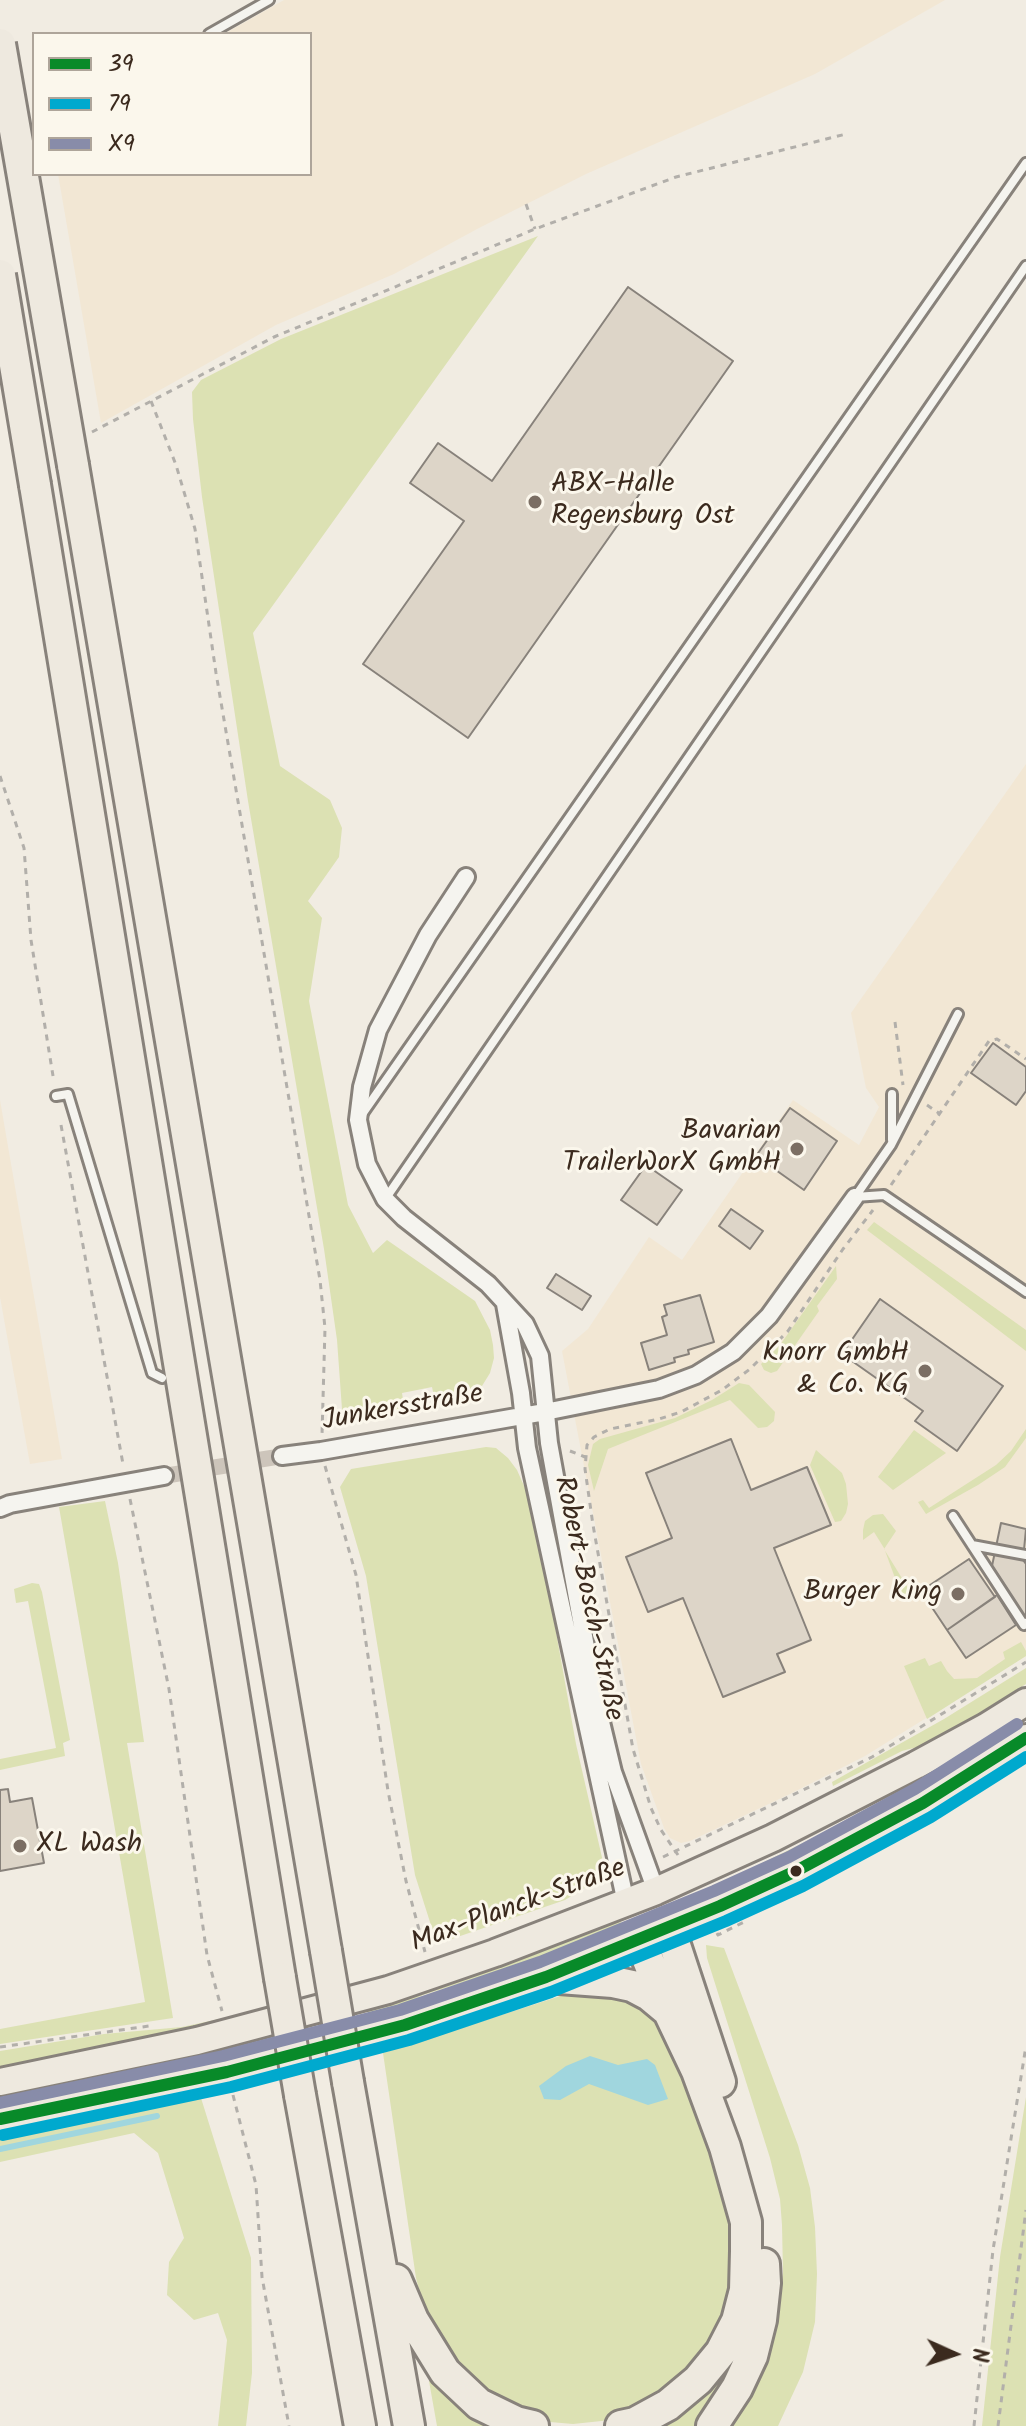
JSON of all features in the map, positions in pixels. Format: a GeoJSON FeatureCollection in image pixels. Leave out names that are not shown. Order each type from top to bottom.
{"type":"FeatureCollection","features":[{"type":"Feature","properties":{"kind":"highway"},"geometry":{"type":"LineString","coordinates":[[0,44],[409,2426]]}},
{"type":"Feature","properties":{"kind":"highway"},"geometry":{"type":"LineString","coordinates":[[0,275],[280,1978],[360,2426]]}},
{"type":"Feature","properties":{"kind":"highway"},"geometry":{"type":"LineString","coordinates":[[669,1927],[742,2148],[760,2218],[764,2251],[761,2320],[752,2356],[737,2388],[712,2426]]}},
{"type":"Feature","properties":{"kind":"highway"},"geometry":{"type":"LineString","coordinates":[[621,2426],[635,2423],[668,2405],[698,2380],[721,2352],[737,2321],[745,2290],[746,2222],[737,2187],[697,2071],[640,1940]]}},
{"type":"Feature","properties":{"kind":"highway"},"geometry":{"type":"LineString","coordinates":[[546,1977],[632,1986],[668,2010]]}},
{"type":"Feature","properties":{"kind":"highway"},"geometry":{"type":"LineString","coordinates":[[376,2231],[413,2320],[445,2372],[479,2404],[516,2422],[533,2426]]}},
{"type":"Feature","properties":{"kind":"highway"},"geometry":{"type":"LineString","coordinates":[[348,2426],[351,2369]]}},
{"type":"Feature","properties":{"kind":"main road","name":"Max-Planck-Straße"},"geometry":{"type":"LineString","coordinates":[[0,2082],[197,2041],[369,1995],[495,1953],[656,1891],[773,1838],[986,1727],[1026,1702]]}},
{"type":"Feature","properties":{"kind":"main road"},"geometry":{"type":"LineString","coordinates":[[0,2119],[227,2072],[405,2025],[546,1977],[640,1940],[796,1871],[923,1803],[1026,1738]]}},
{"type":"Feature","properties":{"kind":"main road"},"geometry":{"type":"LineString","coordinates":[[656,1891],[669,1927]]}},
{"type":"Feature","properties":{"kind":"main road"},"geometry":{"type":"LineString","coordinates":[[626,1903],[640,1940]]}},
{"type":"Feature","properties":{"kind":"street","name":"Robert-Bosch-Straße"},"geometry":{"type":"LineString","coordinates":[[466,877],[428,935],[378,1030],[362,1087],[358,1120],[367,1164],[385,1199],[404,1218],[488,1284],[525,1324],[540,1356],[535,1414],[527,1448],[626,1903]]}},
{"type":"Feature","properties":{"kind":"street"},"geometry":{"type":"LineString","coordinates":[[535,1414],[659,1389],[696,1375],[733,1352],[769,1316],[855,1197]]}},
{"type":"Feature","properties":{"kind":"street","name":"Robert-Bosch-Straße"},"geometry":{"type":"LineString","coordinates":[[505,1304],[535,1414],[613,1772],[656,1891]]}},
{"type":"Feature","properties":{"kind":"street","name":"Junkersstraße"},"geometry":{"type":"LineString","coordinates":[[282,1456],[535,1414]]}},
{"type":"Feature","properties":{"kind":"street"},"geometry":{"type":"LineString","coordinates":[[0,1508],[164,1476]]}},
{"type":"Feature","properties":{"kind":"lane"},"geometry":{"type":"LineString","coordinates":[[213,32],[269,0]]}},
{"type":"Feature","properties":{"kind":"lane"},"geometry":{"type":"LineString","coordinates":[[11,144],[23,138]]}},
{"type":"Feature","properties":{"kind":"lane"},"geometry":{"type":"LineString","coordinates":[[358,1120],[1026,163]]}},
{"type":"Feature","properties":{"kind":"lane"},"geometry":{"type":"LineString","coordinates":[[385,1199],[1026,266]]}},
{"type":"Feature","properties":{"kind":"lane"},"geometry":{"type":"LineString","coordinates":[[855,1197],[891,1145],[958,1014]]}},
{"type":"Feature","properties":{"kind":"lane"},"geometry":{"type":"LineString","coordinates":[[56,1096],[68,1094],[152,1373],[162,1378]]}},
{"type":"Feature","properties":{"kind":"lane"},"geometry":{"type":"LineString","coordinates":[[891,1145],[892,1094]]}},
{"type":"Feature","properties":{"kind":"lane"},"geometry":{"type":"LineString","coordinates":[[855,1197],[884,1195],[1026,1292]]}},
{"type":"Feature","properties":{"kind":"lane"},"geometry":{"type":"LineString","coordinates":[[953,1516],[1024,1625],[1026,1623]]}},
{"type":"Feature","properties":{"kind":"lane"},"geometry":{"type":"LineString","coordinates":[[972,1545],[1026,1555]]}},
{"type":"Feature","properties":{"kind":"path"},"geometry":{"type":"LineString","coordinates":[[91,433],[274,337],[535,229],[676,177],[846,134]]}},
{"type":"Feature","properties":{"kind":"path"},"geometry":{"type":"LineString","coordinates":[[526,204],[535,229]]}},
{"type":"Feature","properties":{"kind":"path"},"geometry":{"type":"LineString","coordinates":[[151,401],[176,465],[195,529],[216,673],[320,1280],[325,1328],[321,1451],[356,1575],[388,1791],[406,1881],[427,1957]]}},
{"type":"Feature","properties":{"kind":"path"},"geometry":{"type":"LineString","coordinates":[[0,776],[24,848],[39,1005],[127,1483],[169,1689],[207,1955],[223,2013]]}},
{"type":"Feature","properties":{"kind":"path"},"geometry":{"type":"LineString","coordinates":[[895,1022],[903,1088],[940,1114]]}},
{"type":"Feature","properties":{"kind":"path"},"geometry":{"type":"LineString","coordinates":[[675,1851],[651,1808],[633,1749],[593,1525],[585,1469],[587,1445],[594,1437],[610,1429],[681,1412],[722,1390],[750,1369],[788,1331],[989,1041],[997,1039],[1026,1059]]}},
{"type":"Feature","properties":{"kind":"path"},"geometry":{"type":"LineString","coordinates":[[645,1865],[872,1757],[1026,1662]]}},
{"type":"Feature","properties":{"kind":"path"},"geometry":{"type":"LineString","coordinates":[[801,1792],[805,1797]]}},
{"type":"Feature","properties":{"kind":"path"},"geometry":{"type":"LineString","coordinates":[[0,2047],[150,2026]]}},
{"type":"Feature","properties":{"kind":"path"},"geometry":{"type":"LineString","coordinates":[[974,2426],[993,2250],[1026,2046]]}},
{"type":"Feature","properties":{"kind":"path"},"geometry":{"type":"LineString","coordinates":[[227,2072],[256,2185],[262,2277],[289,2426]]}},
{"type":"Feature","properties":{"kind":"path"},"geometry":{"type":"LineString","coordinates":[[998,2426],[1026,2210]]}},
{"type":"Feature","properties":{"kind":"shaded area"},"geometry":{"type":"Polygon","coordinates":[[[284,0],[945,0],[815,74],[586,174],[394,274],[276,325],[101,423],[58,176],[312,176],[312,32],[228,32],[284,0]]]}},
{"type":"Feature","properties":{"kind":"shaded area"},"geometry":{"type":"Polygon","coordinates":[[[1026,764],[1026,1656],[865,1756],[681,1843],[670,1838],[664,1828],[641,1764],[562,1351],[588,1329],[649,1237],[682,1260],[793,1100],[859,1145],[879,1107],[866,1088],[851,1013],[1026,764]]]}},
{"type":"Feature","properties":{"kind":"shaded area"},"geometry":{"type":"Polygon","coordinates":[[[0,1100],[62,1459],[30,1464],[0,1297],[0,1100]]]}},
{"type":"Feature","properties":{"kind":"green space"},"geometry":{"type":"Polygon","coordinates":[[[538,236],[253,633],[280,766],[330,800],[342,828],[339,857],[308,901],[322,918],[309,1001],[348,1205],[373,1253],[387,1240],[475,1301],[490,1330],[493,1345],[490,1373],[473,1395],[436,1406],[432,1387],[402,1393],[405,1412],[343,1423],[337,1340],[324,1249],[248,801],[202,497],[192,392],[201,380],[281,339],[538,236]]]}},
{"type":"Feature","properties":{"kind":"green space"},"geometry":{"type":"Polygon","coordinates":[[[874,1222],[1026,1330],[1026,1351],[867,1230],[874,1222]]]}},
{"type":"Feature","properties":{"kind":"green space"},"geometry":{"type":"Polygon","coordinates":[[[836,1266],[837,1279],[817,1306],[819,1311],[777,1371],[771,1373],[764,1370],[761,1364],[780,1345],[836,1266]]]}},
{"type":"Feature","properties":{"kind":"green space"},"geometry":{"type":"Polygon","coordinates":[[[739,1383],[749,1385],[775,1412],[774,1421],[767,1427],[758,1428],[730,1400],[608,1449],[594,1491],[588,1465],[593,1444],[600,1439],[675,1418],[739,1383]]]}},
{"type":"Feature","properties":{"kind":"green space"},"geometry":{"type":"Polygon","coordinates":[[[1026,1429],[1026,1438],[1005,1467],[926,1514],[918,1502],[923,1500],[929,1508],[996,1465],[1011,1451],[1026,1429]]]}},
{"type":"Feature","properties":{"kind":"green space"},"geometry":{"type":"Polygon","coordinates":[[[914,1430],[946,1453],[893,1490],[878,1477],[914,1430]]]}},
{"type":"Feature","properties":{"kind":"green space"},"geometry":{"type":"Polygon","coordinates":[[[486,1447],[496,1448],[508,1458],[528,1495],[576,1744],[606,1875],[565,1900],[437,1944],[415,1875],[366,1576],[340,1487],[351,1469],[486,1447]]]}},
{"type":"Feature","properties":{"kind":"green space"},"geometry":{"type":"Polygon","coordinates":[[[816,1450],[842,1473],[846,1484],[848,1504],[841,1521],[835,1522],[810,1465],[816,1450]]]}},
{"type":"Feature","properties":{"kind":"green space"},"geometry":{"type":"Polygon","coordinates":[[[105,1501],[118,1563],[144,1742],[127,1743],[173,2018],[0,2044],[0,2029],[145,2002],[59,1507],[105,1501]]]}},
{"type":"Feature","properties":{"kind":"green space"},"geometry":{"type":"Polygon","coordinates":[[[883,1514],[896,1531],[884,1549],[874,1532],[863,1540],[865,1521],[873,1515],[883,1514]]]}},
{"type":"Feature","properties":{"kind":"green space"},"geometry":{"type":"Polygon","coordinates":[[[885,1550],[911,1593],[902,1597],[885,1550]]]}},
{"type":"Feature","properties":{"kind":"green space"},"geometry":{"type":"Polygon","coordinates":[[[39,1584],[42,1592],[70,1740],[63,1743],[65,1756],[0,1770],[0,1759],[56,1748],[28,1601],[16,1603],[14,1589],[39,1584]]]}},
{"type":"Feature","properties":{"kind":"green space"},"geometry":{"type":"Polygon","coordinates":[[[1021,1642],[1026,1656],[927,1719],[904,1666],[925,1658],[929,1666],[941,1661],[954,1679],[977,1678],[1005,1659],[1003,1652],[1021,1642]]]}},
{"type":"Feature","properties":{"kind":"green space"},"geometry":{"type":"Polygon","coordinates":[[[1026,1668],[1026,1684],[947,1733],[925,1745],[902,1751],[833,1786],[832,1782],[944,1719],[1026,1668]]]}},
{"type":"Feature","properties":{"kind":"green space"},"geometry":{"type":"Polygon","coordinates":[[[995,1743],[777,1869],[711,1898],[707,1890],[887,1802],[995,1743]]]}},
{"type":"Feature","properties":{"kind":"green space"},"geometry":{"type":"Polygon","coordinates":[[[621,1922],[620,1927],[609,1932],[423,1995],[369,2021],[367,2008],[608,1923],[621,1922]]]}},
{"type":"Feature","properties":{"kind":"green space"},"geometry":{"type":"Polygon","coordinates":[[[706,1945],[724,1948],[798,2145],[810,2188],[817,2274],[815,2322],[803,2372],[778,2426],[729,2426],[759,2378],[772,2345],[783,2273],[782,2225],[780,2199],[770,2158],[707,1958],[706,1945]]]}},
{"type":"Feature","properties":{"kind":"green space"},"geometry":{"type":"Polygon","coordinates":[[[615,1989],[662,2021],[734,2206],[729,2318],[682,2384],[611,2420],[573,2424],[550,2422],[508,2409],[459,2373],[425,2312],[416,2278],[383,2053],[576,1991],[615,1989]]]}},
{"type":"Feature","properties":{"kind":"green space"},"geometry":{"type":"Polygon","coordinates":[[[266,2009],[267,2012],[0,2072],[0,2051],[104,2034],[182,2027],[266,2009]]]}},
{"type":"Feature","properties":{"kind":"green space"},"geometry":{"type":"Polygon","coordinates":[[[1026,2097],[1026,2426],[982,2426],[1000,2257],[1026,2097]]]}},
{"type":"Feature","properties":{"kind":"green space"},"geometry":{"type":"Polygon","coordinates":[[[201,2098],[251,2258],[252,2373],[246,2426],[218,2426],[227,2340],[218,2313],[194,2320],[167,2295],[169,2262],[184,2238],[158,2153],[134,2133],[0,2162],[0,2139],[201,2098]]]}},
{"type":"Feature","properties":{"kind":"green space"},"geometry":{"type":"Polygon","coordinates":[[[754,2322],[701,2426],[651,2426],[754,2322]]]}},
{"type":"Feature","properties":{"kind":"green space"},"geometry":{"type":"Polygon","coordinates":[[[433,2378],[500,2426],[437,2426],[429,2381],[433,2378]]]}},
{"type":"Feature","properties":{"kind":"water"},"geometry":{"type":"Polygon","coordinates":[[[590,2056],[618,2065],[647,2059],[655,2065],[668,2099],[648,2105],[589,2084],[560,2100],[544,2099],[539,2086],[566,2066],[590,2056]]]}},
{"type":"Feature","properties":{"kind":"building","name":"ABX-Halle Regensburg Ost"},"geometry":{"type":"Polygon","coordinates":[[[628,287],[733,361],[468,738],[363,664],[464,521],[410,483],[438,443],[492,481],[628,287]]]}},
{"type":"Feature","properties":{"kind":"building"},"geometry":{"type":"Polygon","coordinates":[[[993,1043],[1026,1067],[1026,1091],[1016,1105],[971,1073],[993,1043]]]}},
{"type":"Feature","properties":{"kind":"building","name":"Bavarian TrailerWorX GmbH"},"geometry":{"type":"Polygon","coordinates":[[[790,1108],[837,1141],[804,1190],[756,1156],[790,1108]]]}},
{"type":"Feature","properties":{"kind":"building"},"geometry":{"type":"Polygon","coordinates":[[[646,1165],[682,1190],[657,1225],[621,1200],[646,1165]]]}},
{"type":"Feature","properties":{"kind":"building"},"geometry":{"type":"Polygon","coordinates":[[[731,1209],[763,1231],[750,1249],[719,1226],[731,1209]]]}},
{"type":"Feature","properties":{"kind":"building"},"geometry":{"type":"Polygon","coordinates":[[[556,1274],[591,1296],[582,1310],[547,1288],[556,1274]]]}},
{"type":"Feature","properties":{"kind":"building"},"geometry":{"type":"Polygon","coordinates":[[[700,1295],[714,1342],[688,1350],[689,1354],[674,1358],[675,1362],[649,1370],[641,1343],[667,1335],[662,1317],[667,1315],[664,1305],[700,1295]]]}},
{"type":"Feature","properties":{"kind":"building","name":"Knorr GmbH & Co. KG"},"geometry":{"type":"Polygon","coordinates":[[[880,1299],[1003,1386],[957,1451],[915,1421],[923,1411],[842,1354],[880,1299]]]}},
{"type":"Feature","properties":{"kind":"building"},"geometry":{"type":"Polygon","coordinates":[[[731,1439],[751,1490],[807,1467],[831,1525],[774,1548],[811,1640],[777,1654],[785,1672],[723,1697],[683,1598],[648,1612],[626,1557],[672,1538],[646,1473],[731,1439]]]}},
{"type":"Feature","properties":{"kind":"building"},"geometry":{"type":"Polygon","coordinates":[[[1001,1523],[1026,1529],[1023,1560],[1026,1564],[1026,1621],[1019,1610],[1010,1615],[997,1595],[1007,1589],[992,1566],[1001,1523]]]}},
{"type":"Feature","properties":{"kind":"building","name":"Burger King"},"geometry":{"type":"Polygon","coordinates":[[[969,1559],[995,1597],[947,1630],[921,1591],[969,1559]]]}},
{"type":"Feature","properties":{"kind":"building"},"geometry":{"type":"Polygon","coordinates":[[[997,1595],[1016,1625],[966,1658],[947,1630],[997,1595]]]}},
{"type":"Feature","properties":{"kind":"building","name":"XL Wash"},"geometry":{"type":"Polygon","coordinates":[[[8,1789],[10,1802],[32,1798],[44,1863],[0,1871],[0,1790],[8,1789]]]}},
{"type":"Feature","properties":{"kind":"waterway"},"geometry":{"type":"LineString","coordinates":[[0,2149],[157,2116]]}},
{"type":"Feature","properties":{"kind":"tunnel"},"geometry":{"type":"LineString","coordinates":[[164,1476],[282,1456]]}},
{"type":"Feature","properties":{"kind":"transit line","name":"X9"},"geometry":{"type":"LineString","coordinates":[[0,2103],[223,2056],[400,2010],[540,1962],[789,1857],[915,1789],[1017,1724]]}},
{"type":"Feature","properties":{"kind":"transit line","name":"39"},"geometry":{"type":"LineString","coordinates":[[0,2119],[227,2072],[405,2025],[546,1977],[720,1906],[796,1871],[923,1803],[1026,1738]]}},
{"type":"Feature","properties":{"kind":"transit line","name":"79"},"geometry":{"type":"LineString","coordinates":[[3,2135],[231,2087],[409,2040],[551,1992],[726,1921],[803,1886],[931,1817],[1026,1757]]}},
{"type":"Feature","properties":{"kind":"place","name":"ABX-Halle Regensburg Ost"},"geometry":{"type":"Point","coordinates":[535,502]}},
{"type":"Feature","properties":{"kind":"place","name":"Bavarian TrailerWorX GmbH"},"geometry":{"type":"Point","coordinates":[797,1149]}},
{"type":"Feature","properties":{"kind":"place","name":"Knorr GmbH & Co. KG"},"geometry":{"type":"Point","coordinates":[925,1371]}},
{"type":"Feature","properties":{"kind":"place","name":"Burger King"},"geometry":{"type":"Point","coordinates":[958,1594]}},
{"type":"Feature","properties":{"kind":"place","name":"XL Wash"},"geometry":{"type":"Point","coordinates":[20,1846]}}]}
